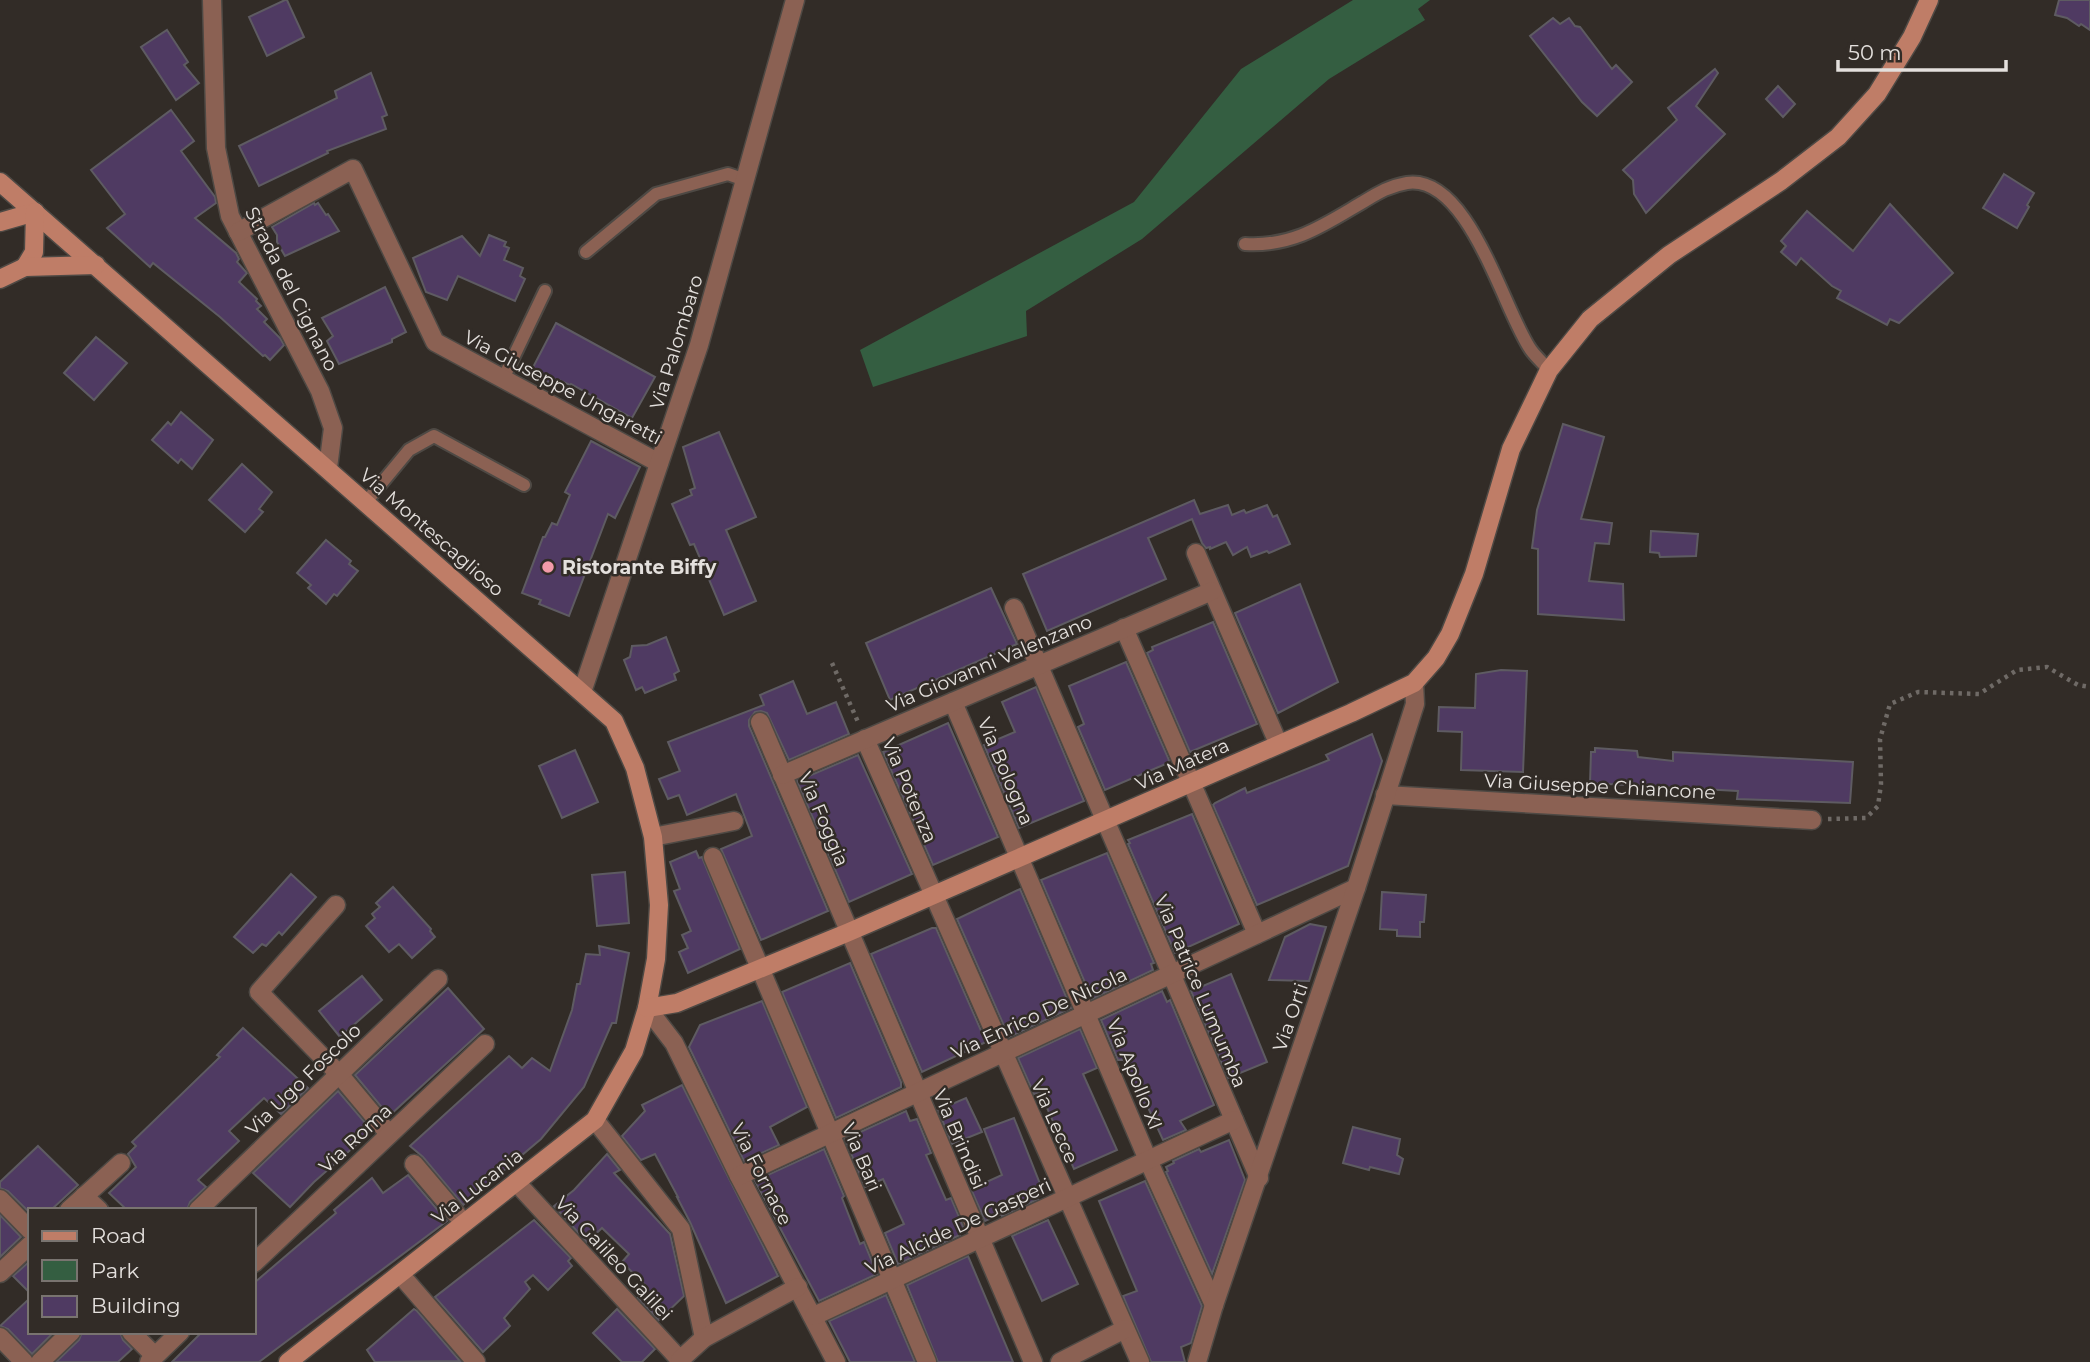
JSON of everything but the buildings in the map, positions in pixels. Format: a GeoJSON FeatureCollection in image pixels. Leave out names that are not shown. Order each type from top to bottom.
{"type":"FeatureCollection","features":[{"type":"Feature","properties":{"kind":"street","name":"Strada del Cignano"},"geometry":{"type":"LineString","coordinates":[[212,0],[216,148],[230,216],[320,391],[333,428],[328,468]]}},
{"type":"Feature","properties":{"kind":"street","name":"Via Palombaro"},"geometry":{"type":"LineString","coordinates":[[582,692],[699,345],[795,0]]}},
{"type":"Feature","properties":{"kind":"street","name":"Via Matera"},"geometry":{"type":"LineString","coordinates":[[647,1007],[677,1003],[849,932],[1414,683],[1436,658],[1450,634],[1474,574],[1511,449],[1549,370],[1590,318],[1669,255],[1781,181],[1838,137],[1877,93],[1912,37],[1929,0]]}},
{"type":"Feature","properties":{"kind":"street","name":"Via Giuseppe Ungaretti"},"geometry":{"type":"LineString","coordinates":[[238,232],[354,169],[435,342],[659,463]]}},
{"type":"Feature","properties":{"kind":"street","name":"Via Montescaglioso"},"geometry":{"type":"LineString","coordinates":[[0,182],[614,721],[635,768],[653,837],[659,905],[656,958],[647,1007]]}},
{"type":"Feature","properties":{"kind":"street"},"geometry":{"type":"LineString","coordinates":[[0,222],[35,212],[34,252],[25,267]]}},
{"type":"Feature","properties":{"kind":"street"},"geometry":{"type":"LineString","coordinates":[[0,279],[25,267],[96,265]]}},
{"type":"Feature","properties":{"kind":"street"},"geometry":{"type":"LineString","coordinates":[[1196,553],[1278,743]]}},
{"type":"Feature","properties":{"kind":"street","name":"Via Giovanni Valenzano"},"geometry":{"type":"LineString","coordinates":[[782,775],[1212,591]]}},
{"type":"Feature","properties":{"kind":"street","name":"Via Patrice Lumumba"},"geometry":{"type":"LineString","coordinates":[[1014,608],[1259,1178]]}},
{"type":"Feature","properties":{"kind":"street"},"geometry":{"type":"LineString","coordinates":[[1125,628],[1257,934]]}},
{"type":"Feature","properties":{"kind":"street","name":"Via Orti"},"geometry":{"type":"LineString","coordinates":[[1197,1362],[1415,704],[1414,683]]}},
{"type":"Feature","properties":{"kind":"street","name":"Via Bologna"},"geometry":{"type":"LineString","coordinates":[[953,702],[1020,858]]}},
{"type":"Feature","properties":{"kind":"street","name":"Via Foggia"},"geometry":{"type":"LineString","coordinates":[[760,722],[849,932]]}},
{"type":"Feature","properties":{"kind":"street","name":"Via Potenza"},"geometry":{"type":"LineString","coordinates":[[865,739],[933,896]]}},
{"type":"Feature","properties":{"kind":"street","name":"Via Giuseppe Chiancone"},"geometry":{"type":"LineString","coordinates":[[1385,795],[1812,820]]}},
{"type":"Feature","properties":{"kind":"street"},"geometry":{"type":"LineString","coordinates":[[653,837],[734,821]]}},
{"type":"Feature","properties":{"kind":"street","name":"Via Bari"},"geometry":{"type":"LineString","coordinates":[[713,857],[926,1362]]}},
{"type":"Feature","properties":{"kind":"street","name":"Via Apollo XI"},"geometry":{"type":"LineString","coordinates":[[1020,858],[1148,1160],[1214,1305]]}},
{"type":"Feature","properties":{"kind":"street","name":"Via Enrico De Nicola"},"geometry":{"type":"LineString","coordinates":[[739,1176],[1356,888]]}},
{"type":"Feature","properties":{"kind":"street","name":"Via Lecce"},"geometry":{"type":"LineString","coordinates":[[933,896],[1140,1362]]}},
{"type":"Feature","properties":{"kind":"street"},"geometry":{"type":"LineString","coordinates":[[336,905],[259,992],[339,1074],[389,1134]]}},
{"type":"Feature","properties":{"kind":"street","name":"Via Brindisi"},"geometry":{"type":"LineString","coordinates":[[849,932],[1033,1362]]}},
{"type":"Feature","properties":{"kind":"street","name":"Via Ugo Foscolo"},"geometry":{"type":"LineString","coordinates":[[200,1208],[438,979]]}},
{"type":"Feature","properties":{"kind":"street","name":"Via Lucania"},"geometry":{"type":"LineString","coordinates":[[288,1362],[595,1120],[634,1051],[647,1007]]}},
{"type":"Feature","properties":{"kind":"street","name":"Via Fornace"},"geometry":{"type":"LineString","coordinates":[[647,1007],[674,1043],[739,1176],[836,1362]]}},
{"type":"Feature","properties":{"kind":"street","name":"Via Roma"},"geometry":{"type":"LineString","coordinates":[[256,1261],[485,1044]]}},
{"type":"Feature","properties":{"kind":"street"},"geometry":{"type":"LineString","coordinates":[[595,1120],[681,1229],[704,1338]]}},
{"type":"Feature","properties":{"kind":"street","name":"Via Alcide De Gasperi"},"geometry":{"type":"LineString","coordinates":[[814,1316],[1234,1120]]}},
{"type":"Feature","properties":{"kind":"street"},"geometry":{"type":"LineString","coordinates":[[71,1208],[121,1163]]}},
{"type":"Feature","properties":{"kind":"street"},"geometry":{"type":"LineString","coordinates":[[414,1164],[464,1223]]}},
{"type":"Feature","properties":{"kind":"street","name":"Via Galileo Galilei"},"geometry":{"type":"LineString","coordinates":[[516,1182],[681,1361]]}},
{"type":"Feature","properties":{"kind":"street"},"geometry":{"type":"LineString","coordinates":[[84,1196],[97,1208]]}},
{"type":"Feature","properties":{"kind":"street"},"geometry":{"type":"LineString","coordinates":[[0,1199],[28,1228]]}},
{"type":"Feature","properties":{"kind":"street"},"geometry":{"type":"LineString","coordinates":[[0,1273],[28,1247]]}},
{"type":"Feature","properties":{"kind":"street"},"geometry":{"type":"LineString","coordinates":[[400,1274],[477,1362]]}},
{"type":"Feature","properties":{"kind":"street"},"geometry":{"type":"LineString","coordinates":[[681,1361],[704,1338],[798,1287]]}},
{"type":"Feature","properties":{"kind":"street"},"geometry":{"type":"LineString","coordinates":[[1060,1362],[1125,1329]]}},
{"type":"Feature","properties":{"kind":"street"},"geometry":{"type":"LineString","coordinates":[[40,1362],[69,1334]]}},
{"type":"Feature","properties":{"kind":"street"},"geometry":{"type":"LineString","coordinates":[[133,1334],[152,1359],[178,1334]]}},
{"type":"Feature","properties":{"kind":"street"},"geometry":{"type":"LineString","coordinates":[[0,1337],[24,1362]]}},
{"type":"Feature","properties":{"kind":"lane"},"geometry":{"type":"LineString","coordinates":[[586,252],[656,194],[728,174],[745,180]]}},
{"type":"Feature","properties":{"kind":"lane"},"geometry":{"type":"LineString","coordinates":[[1245,244],[1279,244],[1307,234],[1383,189],[1414,182],[1427,185],[1446,199],[1462,216],[1486,254],[1530,350],[1549,370]]}},
{"type":"Feature","properties":{"kind":"lane"},"geometry":{"type":"LineString","coordinates":[[503,379],[545,291]]}},
{"type":"Feature","properties":{"kind":"lane"},"geometry":{"type":"LineString","coordinates":[[366,502],[410,450],[433,436],[524,485]]}},
{"type":"Feature","properties":{"kind":"path","name":"Via Potenza"},"geometry":{"type":"LineString","coordinates":[[832,663],[865,739]]}},
{"type":"Feature","properties":{"kind":"path"},"geometry":{"type":"LineString","coordinates":[[1812,820],[1866,818],[1878,806],[1881,784],[1880,739],[1890,704],[1918,692],[1979,694],[2017,670],[2047,667],[2078,685],[2090,687]]}},
{"type":"Feature","properties":{"kind":"green space"},"geometry":{"type":"Polygon","coordinates":[[[1353,0],[1430,0],[1418,9],[1425,20],[1329,79],[1142,239],[1026,311],[1027,336],[873,387],[860,350],[1134,202],[1241,69],[1353,0]]]}},
{"type":"Feature","properties":{"kind":"place","name":"Ristorante Biffy"},"geometry":{"type":"Point","coordinates":[548,567]}}]}
